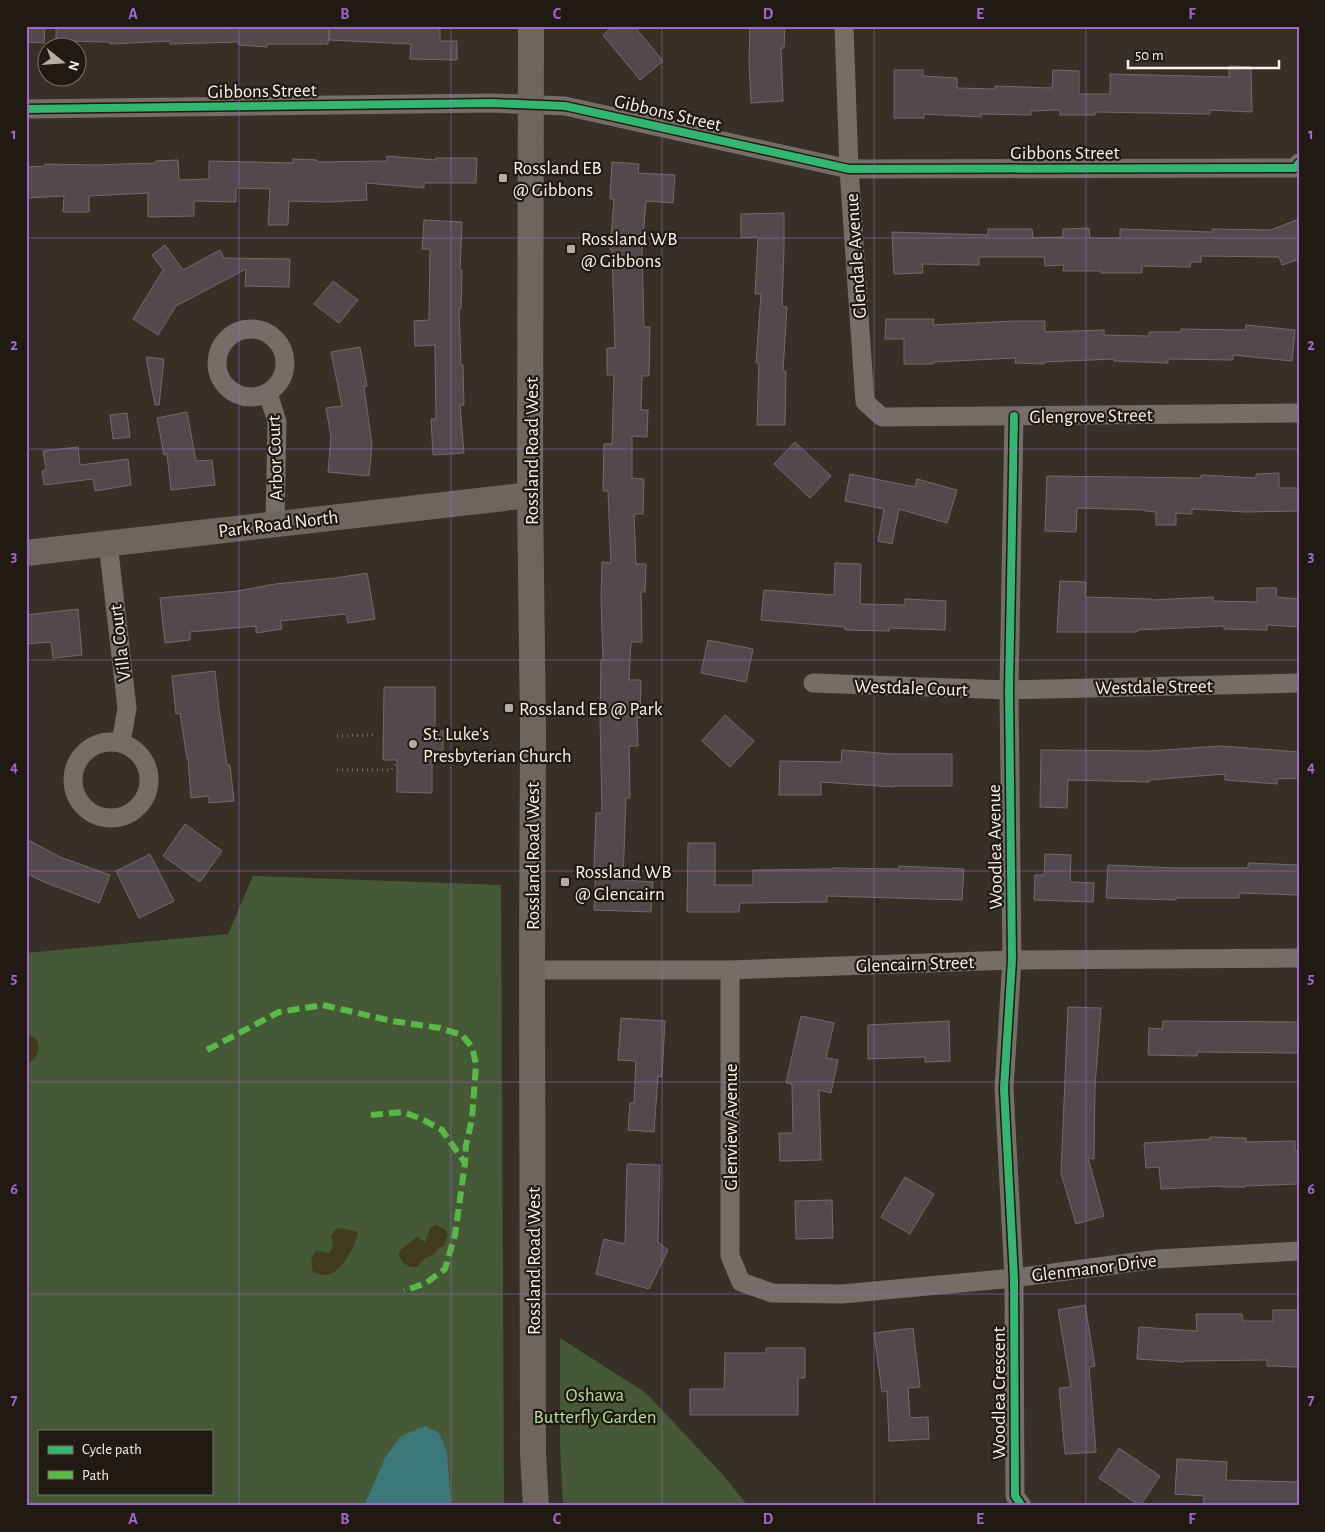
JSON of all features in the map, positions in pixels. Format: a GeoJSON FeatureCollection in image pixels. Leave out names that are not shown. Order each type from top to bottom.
{"type":"FeatureCollection","features":[{"type":"Feature","properties":{"kind":"main road","name":"Rossland Road West"},"geometry":{"type":"LineString","coordinates":[[531,26],[530,495],[533,729],[533,1454],[536,1506]]}},
{"type":"Feature","properties":{"kind":"main road","name":"Park Road North"},"geometry":{"type":"LineString","coordinates":[[26,553],[530,495]]}},
{"type":"Feature","properties":{"kind":"street","name":"Glendale Avenue"},"geometry":{"type":"LineString","coordinates":[[844,26],[848,169],[865,402],[882,417]]}},
{"type":"Feature","properties":{"kind":"street","name":"Gibbons Street"},"geometry":{"type":"LineString","coordinates":[[26,109],[532,104],[565,106],[848,169],[1295,168],[1299,163]]}},
{"type":"Feature","properties":{"kind":"street","name":"Arbor Court"},"geometry":{"type":"LineString","coordinates":[[268,393],[277,422],[275,524]]}},
{"type":"Feature","properties":{"kind":"street","name":"Glengrove Street"},"geometry":{"type":"LineString","coordinates":[[882,417],[1299,413]]}},
{"type":"Feature","properties":{"kind":"street","name":"Woodlea Avenue"},"geometry":{"type":"LineString","coordinates":[[1014,416],[1009,690],[1012,960],[1004,1088],[1014,1278]]}},
{"type":"Feature","properties":{"kind":"street","name":"Villa Court"},"geometry":{"type":"LineString","coordinates":[[108,543],[127,708],[121,743]]}},
{"type":"Feature","properties":{"kind":"street","name":"Westdale Street"},"geometry":{"type":"LineString","coordinates":[[1009,690],[1299,683]]}},
{"type":"Feature","properties":{"kind":"street","name":"Westdale Court"},"geometry":{"type":"LineString","coordinates":[[813,684],[1009,690]]}},
{"type":"Feature","properties":{"kind":"street"},"geometry":{"type":"LineString","coordinates":[[108,742],[121,743],[132,748],[144,762],[150,780],[148,792],[142,803],[133,812],[122,817],[110,819],[97,816],[86,809],[78,800],[74,788],[74,775],[77,763],[85,752],[96,745],[108,742]]}},
{"type":"Feature","properties":{"kind":"street","name":"Glencairn Street"},"geometry":{"type":"LineString","coordinates":[[532,970],[730,970],[1012,960],[1299,958]]}},
{"type":"Feature","properties":{"kind":"street","name":"Glenview Avenue"},"geometry":{"type":"LineString","coordinates":[[730,970],[730,1256],[741,1282]]}},
{"type":"Feature","properties":{"kind":"street","name":"Glenmanor Drive"},"geometry":{"type":"LineString","coordinates":[[741,1282],[772,1293],[842,1294],[1014,1278],[1158,1259],[1299,1251]]}},
{"type":"Feature","properties":{"kind":"street","name":"Woodlea Crescent"},"geometry":{"type":"LineString","coordinates":[[1014,1278],[1015,1496],[1022,1506]]}},
{"type":"Feature","properties":{"kind":"path"},"geometry":{"type":"LineString","coordinates":[[337,736],[375,735]]}},
{"type":"Feature","properties":{"kind":"path"},"geometry":{"type":"LineString","coordinates":[[337,770],[391,770],[396,763]]}},
{"type":"Feature","properties":{"kind":"green space"},"geometry":{"type":"Polygon","coordinates":[[[253,876],[501,885],[504,1506],[26,1506],[26,953],[228,934],[253,876]]]}},
{"type":"Feature","properties":{"kind":"green space","name":"Oshawa Butterfly Garden"},"geometry":{"type":"Polygon","coordinates":[[[560,1338],[646,1393],[723,1475],[748,1506],[563,1506],[560,1445],[560,1338]]]}},
{"type":"Feature","properties":{"kind":"sand"},"geometry":{"type":"Polygon","coordinates":[[[26,1035],[36,1039],[39,1048],[35,1057],[26,1064],[26,1035]]]}},
{"type":"Feature","properties":{"kind":"sand"},"geometry":{"type":"Polygon","coordinates":[[[436,1225],[446,1230],[448,1235],[444,1246],[439,1248],[433,1255],[424,1259],[417,1267],[411,1267],[403,1263],[399,1256],[400,1250],[417,1237],[425,1242],[431,1227],[436,1225]]]}},
{"type":"Feature","properties":{"kind":"sand"},"geometry":{"type":"Polygon","coordinates":[[[338,1228],[356,1231],[358,1234],[347,1258],[336,1271],[329,1274],[322,1275],[313,1272],[312,1261],[314,1254],[316,1251],[329,1253],[333,1245],[331,1237],[338,1228]]]}},
{"type":"Feature","properties":{"kind":"water"},"geometry":{"type":"Polygon","coordinates":[[[425,1426],[439,1433],[447,1452],[451,1506],[364,1506],[385,1458],[401,1436],[425,1426]]]}},
{"type":"Feature","properties":{"kind":"building"},"geometry":{"type":"Polygon","coordinates":[[[26,26],[45,26],[44,38],[38,38],[38,43],[26,42],[26,26]]]}},
{"type":"Feature","properties":{"kind":"building"},"geometry":{"type":"Polygon","coordinates":[[[56,26],[329,26],[328,44],[267,44],[267,47],[239,45],[239,42],[170,44],[170,41],[110,44],[110,42],[88,42],[88,38],[56,38],[56,26]]]}},
{"type":"Feature","properties":{"kind":"building"},"geometry":{"type":"Polygon","coordinates":[[[329,26],[440,26],[440,41],[457,41],[457,60],[410,59],[411,44],[329,40],[329,26]]]}},
{"type":"Feature","properties":{"kind":"building"},"geometry":{"type":"Polygon","coordinates":[[[613,26],[634,26],[663,61],[640,80],[603,35],[613,26]]]}},
{"type":"Feature","properties":{"kind":"building"},"geometry":{"type":"Polygon","coordinates":[[[750,26],[785,26],[784,48],[781,48],[783,101],[751,103],[750,26]]]}},
{"type":"Feature","properties":{"kind":"building"},"geometry":{"type":"Polygon","coordinates":[[[1229,66],[1251,67],[1252,112],[1210,110],[1210,114],[1095,112],[1095,115],[1060,115],[1060,110],[1031,111],[1031,115],[981,114],[981,117],[924,114],[924,118],[894,118],[894,70],[923,70],[923,76],[957,78],[957,88],[995,89],[995,86],[1052,88],[1053,70],[1079,71],[1079,94],[1110,94],[1110,74],[1229,77],[1229,66]]]}},
{"type":"Feature","properties":{"kind":"building"},"geometry":{"type":"Polygon","coordinates":[[[387,156],[436,160],[436,158],[477,158],[476,183],[424,183],[424,188],[366,183],[367,200],[289,201],[288,225],[268,225],[270,189],[236,188],[236,202],[194,201],[194,216],[148,217],[148,193],[89,196],[89,212],[63,212],[64,196],[26,198],[26,167],[45,166],[45,164],[94,165],[156,163],[156,161],[178,160],[179,180],[209,179],[209,161],[293,163],[293,159],[317,160],[317,162],[387,161],[387,156]]]}},
{"type":"Feature","properties":{"kind":"building"},"geometry":{"type":"Polygon","coordinates":[[[612,162],[639,164],[638,173],[675,175],[673,203],[646,201],[642,251],[644,327],[650,327],[649,376],[642,376],[641,410],[648,410],[647,437],[632,436],[632,478],[644,479],[643,514],[634,514],[636,564],[646,564],[645,592],[641,592],[642,642],[631,642],[629,680],[641,680],[640,718],[637,718],[638,746],[629,746],[630,798],[626,798],[623,880],[653,882],[651,912],[594,910],[596,813],[602,813],[600,717],[601,660],[603,660],[602,562],[611,563],[608,491],[603,491],[604,444],[612,444],[614,375],[607,375],[607,348],[615,348],[612,250],[610,250],[614,199],[610,199],[612,162]]]}},
{"type":"Feature","properties":{"kind":"building"},"geometry":{"type":"Polygon","coordinates":[[[784,213],[782,306],[787,307],[783,371],[786,371],[785,425],[757,425],[759,363],[756,363],[761,294],[755,294],[758,237],[741,238],[741,214],[784,213]]]}},
{"type":"Feature","properties":{"kind":"building"},"geometry":{"type":"Polygon","coordinates":[[[1299,219],[1299,259],[1282,265],[1279,257],[1201,256],[1201,262],[1191,262],[1190,267],[1142,266],[1142,273],[1101,273],[1101,271],[1063,271],[1064,265],[1045,266],[1044,257],[979,257],[979,265],[922,264],[923,273],[894,274],[892,232],[988,235],[988,229],[1032,229],[1033,238],[1063,237],[1063,229],[1089,228],[1090,238],[1120,238],[1120,229],[1212,232],[1212,229],[1271,230],[1299,219]]]}},
{"type":"Feature","properties":{"kind":"building"},"geometry":{"type":"Polygon","coordinates":[[[424,220],[462,222],[461,309],[459,309],[464,405],[460,405],[464,453],[433,455],[431,419],[436,419],[435,345],[415,346],[414,321],[429,320],[430,249],[422,249],[424,220]]]}},
{"type":"Feature","properties":{"kind":"building"},"geometry":{"type":"Polygon","coordinates":[[[165,245],[183,270],[220,250],[224,258],[290,259],[289,287],[245,286],[246,269],[176,306],[158,335],[133,319],[163,270],[152,255],[165,245]]]}},
{"type":"Feature","properties":{"kind":"building"},"geometry":{"type":"Polygon","coordinates":[[[333,281],[358,300],[339,323],[314,304],[333,281]]]}},
{"type":"Feature","properties":{"kind":"building"},"geometry":{"type":"Polygon","coordinates":[[[886,319],[934,319],[933,325],[1045,321],[1045,332],[1104,330],[1104,335],[1149,336],[1149,332],[1181,332],[1181,329],[1245,330],[1246,325],[1295,330],[1292,361],[1233,355],[1233,360],[1168,359],[1168,363],[1114,361],[1114,359],[1044,362],[1044,364],[1015,363],[1016,358],[933,362],[933,364],[904,364],[904,339],[885,339],[886,319]]]}},
{"type":"Feature","properties":{"kind":"building"},"geometry":{"type":"Polygon","coordinates":[[[360,347],[367,386],[364,387],[372,445],[369,476],[328,472],[331,437],[326,408],[342,406],[331,352],[360,347]]]}},
{"type":"Feature","properties":{"kind":"building"},"geometry":{"type":"Polygon","coordinates":[[[146,357],[164,359],[159,405],[155,405],[146,357]]]}},
{"type":"Feature","properties":{"kind":"building"},"geometry":{"type":"Polygon","coordinates":[[[187,412],[196,461],[212,460],[215,485],[171,490],[167,454],[164,455],[157,418],[187,412]]]}},
{"type":"Feature","properties":{"kind":"building"},"geometry":{"type":"Polygon","coordinates":[[[127,413],[130,437],[113,439],[110,415],[127,413]]]}},
{"type":"Feature","properties":{"kind":"building"},"geometry":{"type":"Polygon","coordinates":[[[795,442],[831,476],[810,498],[774,464],[795,442]]]}},
{"type":"Feature","properties":{"kind":"building"},"geometry":{"type":"Polygon","coordinates":[[[78,447],[80,465],[128,459],[131,485],[95,491],[93,479],[44,485],[42,471],[46,470],[43,451],[78,447]]]}},
{"type":"Feature","properties":{"kind":"building"},"geometry":{"type":"Polygon","coordinates":[[[1279,473],[1279,488],[1299,488],[1299,511],[1246,512],[1192,509],[1192,514],[1176,513],[1176,525],[1156,525],[1156,512],[1077,508],[1076,532],[1045,531],[1047,476],[1201,478],[1201,475],[1256,478],[1256,474],[1279,473]]]}},
{"type":"Feature","properties":{"kind":"building"},"geometry":{"type":"Polygon","coordinates":[[[850,474],[915,487],[917,479],[957,490],[947,523],[899,509],[892,544],[878,541],[884,509],[845,501],[850,474]]]}},
{"type":"Feature","properties":{"kind":"building"},"geometry":{"type":"Polygon","coordinates":[[[835,563],[861,564],[860,604],[905,605],[905,599],[946,601],[945,630],[889,628],[889,631],[845,630],[845,627],[761,620],[764,590],[834,595],[835,563]]]}},
{"type":"Feature","properties":{"kind":"building"},"geometry":{"type":"Polygon","coordinates":[[[367,573],[375,619],[348,623],[346,614],[280,621],[282,629],[256,633],[256,626],[190,632],[190,640],[165,643],[160,598],[238,591],[275,584],[367,573]]]}},
{"type":"Feature","properties":{"kind":"building"},"geometry":{"type":"Polygon","coordinates":[[[1060,581],[1086,582],[1085,597],[1151,600],[1213,597],[1213,601],[1257,602],[1257,588],[1277,588],[1276,597],[1299,599],[1299,627],[1267,625],[1267,630],[1224,629],[1224,626],[1138,630],[1137,632],[1057,632],[1060,581]]]}},
{"type":"Feature","properties":{"kind":"building"},"geometry":{"type":"Polygon","coordinates":[[[78,609],[82,655],[53,658],[51,642],[26,644],[26,615],[78,609]]]}},
{"type":"Feature","properties":{"kind":"building"},"geometry":{"type":"Polygon","coordinates":[[[708,640],[753,649],[746,682],[701,673],[708,640]]]}},
{"type":"Feature","properties":{"kind":"building"},"geometry":{"type":"Polygon","coordinates":[[[215,671],[227,765],[230,765],[234,801],[209,803],[209,796],[191,798],[188,759],[180,713],[176,714],[172,676],[215,671]]]}},
{"type":"Feature","properties":{"kind":"building","name":"St. Luke's Presbyterian Church"},"geometry":{"type":"Polygon","coordinates":[[[384,687],[435,687],[435,731],[443,731],[443,757],[432,757],[432,793],[397,792],[397,760],[383,760],[384,687]]]}},
{"type":"Feature","properties":{"kind":"building"},"geometry":{"type":"Polygon","coordinates":[[[725,715],[754,741],[730,767],[702,741],[725,715]]]}},
{"type":"Feature","properties":{"kind":"building"},"geometry":{"type":"Polygon","coordinates":[[[1221,746],[1299,752],[1299,778],[1277,779],[1277,784],[1225,780],[1225,774],[1149,780],[1149,782],[1068,780],[1067,808],[1040,807],[1041,750],[1150,751],[1221,746]]]}},
{"type":"Feature","properties":{"kind":"building"},"geometry":{"type":"Polygon","coordinates":[[[842,750],[892,754],[952,754],[952,786],[894,787],[821,782],[821,795],[779,795],[780,761],[841,762],[842,750]]]}},
{"type":"Feature","properties":{"kind":"building"},"geometry":{"type":"Polygon","coordinates":[[[185,824],[222,851],[200,882],[163,856],[185,824]]]}},
{"type":"Feature","properties":{"kind":"building"},"geometry":{"type":"Polygon","coordinates":[[[26,839],[60,857],[110,875],[99,903],[26,873],[26,839]]]}},
{"type":"Feature","properties":{"kind":"building"},"geometry":{"type":"Polygon","coordinates":[[[688,843],[715,843],[715,885],[753,885],[753,870],[899,869],[899,866],[964,869],[962,900],[827,896],[827,902],[740,903],[739,912],[687,912],[688,843]]]}},
{"type":"Feature","properties":{"kind":"building"},"geometry":{"type":"Polygon","coordinates":[[[150,854],[174,901],[139,918],[116,871],[150,854]]]}},
{"type":"Feature","properties":{"kind":"building"},"geometry":{"type":"Polygon","coordinates":[[[1045,854],[1071,855],[1070,882],[1094,883],[1093,902],[1034,900],[1035,875],[1044,875],[1045,854]]]}},
{"type":"Feature","properties":{"kind":"building"},"geometry":{"type":"Polygon","coordinates":[[[1248,863],[1299,865],[1299,895],[1239,893],[1239,898],[1176,898],[1176,900],[1106,898],[1108,865],[1175,868],[1248,868],[1248,863]]]}},
{"type":"Feature","properties":{"kind":"building"},"geometry":{"type":"Polygon","coordinates":[[[1068,1007],[1101,1008],[1095,1086],[1094,1159],[1088,1158],[1104,1216],[1076,1224],[1061,1173],[1068,1007]]]}},
{"type":"Feature","properties":{"kind":"building"},"geometry":{"type":"Polygon","coordinates":[[[801,1016],[834,1023],[826,1058],[838,1060],[831,1093],[819,1090],[821,1160],[780,1161],[779,1133],[793,1133],[792,1084],[786,1083],[801,1016]]]}},
{"type":"Feature","properties":{"kind":"building"},"geometry":{"type":"Polygon","coordinates":[[[621,1018],[665,1021],[662,1077],[658,1076],[654,1132],[628,1130],[630,1103],[634,1103],[636,1061],[618,1060],[621,1018]]]}},
{"type":"Feature","properties":{"kind":"building"},"geometry":{"type":"Polygon","coordinates":[[[949,1021],[950,1061],[925,1062],[925,1057],[868,1059],[868,1025],[949,1021]]]}},
{"type":"Feature","properties":{"kind":"building"},"geometry":{"type":"Polygon","coordinates":[[[1163,1021],[1299,1022],[1299,1053],[1197,1052],[1197,1056],[1148,1055],[1149,1028],[1162,1029],[1163,1021]]]}},
{"type":"Feature","properties":{"kind":"building"},"geometry":{"type":"Polygon","coordinates":[[[1210,1137],[1246,1138],[1246,1142],[1295,1141],[1295,1151],[1299,1151],[1299,1184],[1161,1189],[1159,1167],[1146,1168],[1144,1143],[1210,1139],[1210,1137]]]}},
{"type":"Feature","properties":{"kind":"building"},"geometry":{"type":"Polygon","coordinates":[[[627,1164],[660,1165],[658,1242],[668,1250],[649,1289],[596,1274],[604,1239],[625,1244],[627,1164]]]}},
{"type":"Feature","properties":{"kind":"building"},"geometry":{"type":"Polygon","coordinates":[[[905,1177],[934,1194],[910,1234],[881,1217],[905,1177]]]}},
{"type":"Feature","properties":{"kind":"building"},"geometry":{"type":"Polygon","coordinates":[[[832,1200],[833,1238],[796,1239],[795,1201],[832,1200]]]}},
{"type":"Feature","properties":{"kind":"building"},"geometry":{"type":"Polygon","coordinates":[[[1085,1305],[1095,1366],[1089,1367],[1096,1452],[1065,1454],[1059,1388],[1071,1387],[1058,1310],[1085,1305]]]}},
{"type":"Feature","properties":{"kind":"building"},"geometry":{"type":"Polygon","coordinates":[[[1273,1310],[1299,1310],[1299,1367],[1267,1366],[1267,1360],[1184,1362],[1137,1359],[1139,1327],[1197,1331],[1196,1314],[1242,1314],[1243,1321],[1273,1321],[1273,1310]]]}},
{"type":"Feature","properties":{"kind":"building"},"geometry":{"type":"Polygon","coordinates":[[[913,1328],[920,1387],[908,1388],[910,1418],[928,1417],[929,1439],[889,1441],[887,1391],[882,1392],[874,1333],[913,1328]]]}},
{"type":"Feature","properties":{"kind":"building"},"geometry":{"type":"Polygon","coordinates":[[[766,1348],[805,1348],[805,1378],[798,1378],[798,1415],[690,1415],[690,1389],[724,1389],[725,1353],[766,1353],[766,1348]]]}},
{"type":"Feature","properties":{"kind":"building"},"geometry":{"type":"Polygon","coordinates":[[[1119,1448],[1160,1476],[1140,1506],[1099,1478],[1119,1448]]]}},
{"type":"Feature","properties":{"kind":"building"},"geometry":{"type":"Polygon","coordinates":[[[1177,1459],[1227,1462],[1226,1480],[1299,1482],[1299,1506],[1203,1506],[1204,1496],[1175,1494],[1177,1459]]]}},
{"type":"Feature","properties":{"kind":"marked path"},"geometry":{"type":"LineString","coordinates":[[207,1050],[279,1012],[323,1005],[392,1021],[440,1028],[462,1035],[472,1047],[476,1064],[472,1119],[466,1145],[465,1163]]}},
{"type":"Feature","properties":{"kind":"marked path"},"geometry":{"type":"LineString","coordinates":[[371,1115],[403,1112],[422,1119],[442,1130],[465,1163],[455,1235],[445,1269],[426,1283],[404,1291]]}},
{"type":"Feature","properties":{"kind":"cycle path"},"geometry":{"type":"LineString","coordinates":[[26,109],[493,103],[565,106],[849,169],[1295,168],[1299,163]]}},
{"type":"Feature","properties":{"kind":"cycle path"},"geometry":{"type":"LineString","coordinates":[[1014,416],[1009,690],[1012,960],[1004,1088],[1014,1278],[1015,1496],[1022,1506]]}},
{"type":"Feature","properties":{"kind":"place","name":"Rossland EB @ Gibbons"},"geometry":{"type":"Point","coordinates":[503,178]}},
{"type":"Feature","properties":{"kind":"place","name":"Rossland WB @ Gibbons"},"geometry":{"type":"Point","coordinates":[571,249]}},
{"type":"Feature","properties":{"kind":"place","name":"Rossland EB @ Park"},"geometry":{"type":"Point","coordinates":[509,708]}},
{"type":"Feature","properties":{"kind":"place","name":"St. Luke's Presbyterian Church"},"geometry":{"type":"Point","coordinates":[413,744]}},
{"type":"Feature","properties":{"kind":"place","name":"Rossland WB @ Glencairn"},"geometry":{"type":"Point","coordinates":[565,882]}}]}
